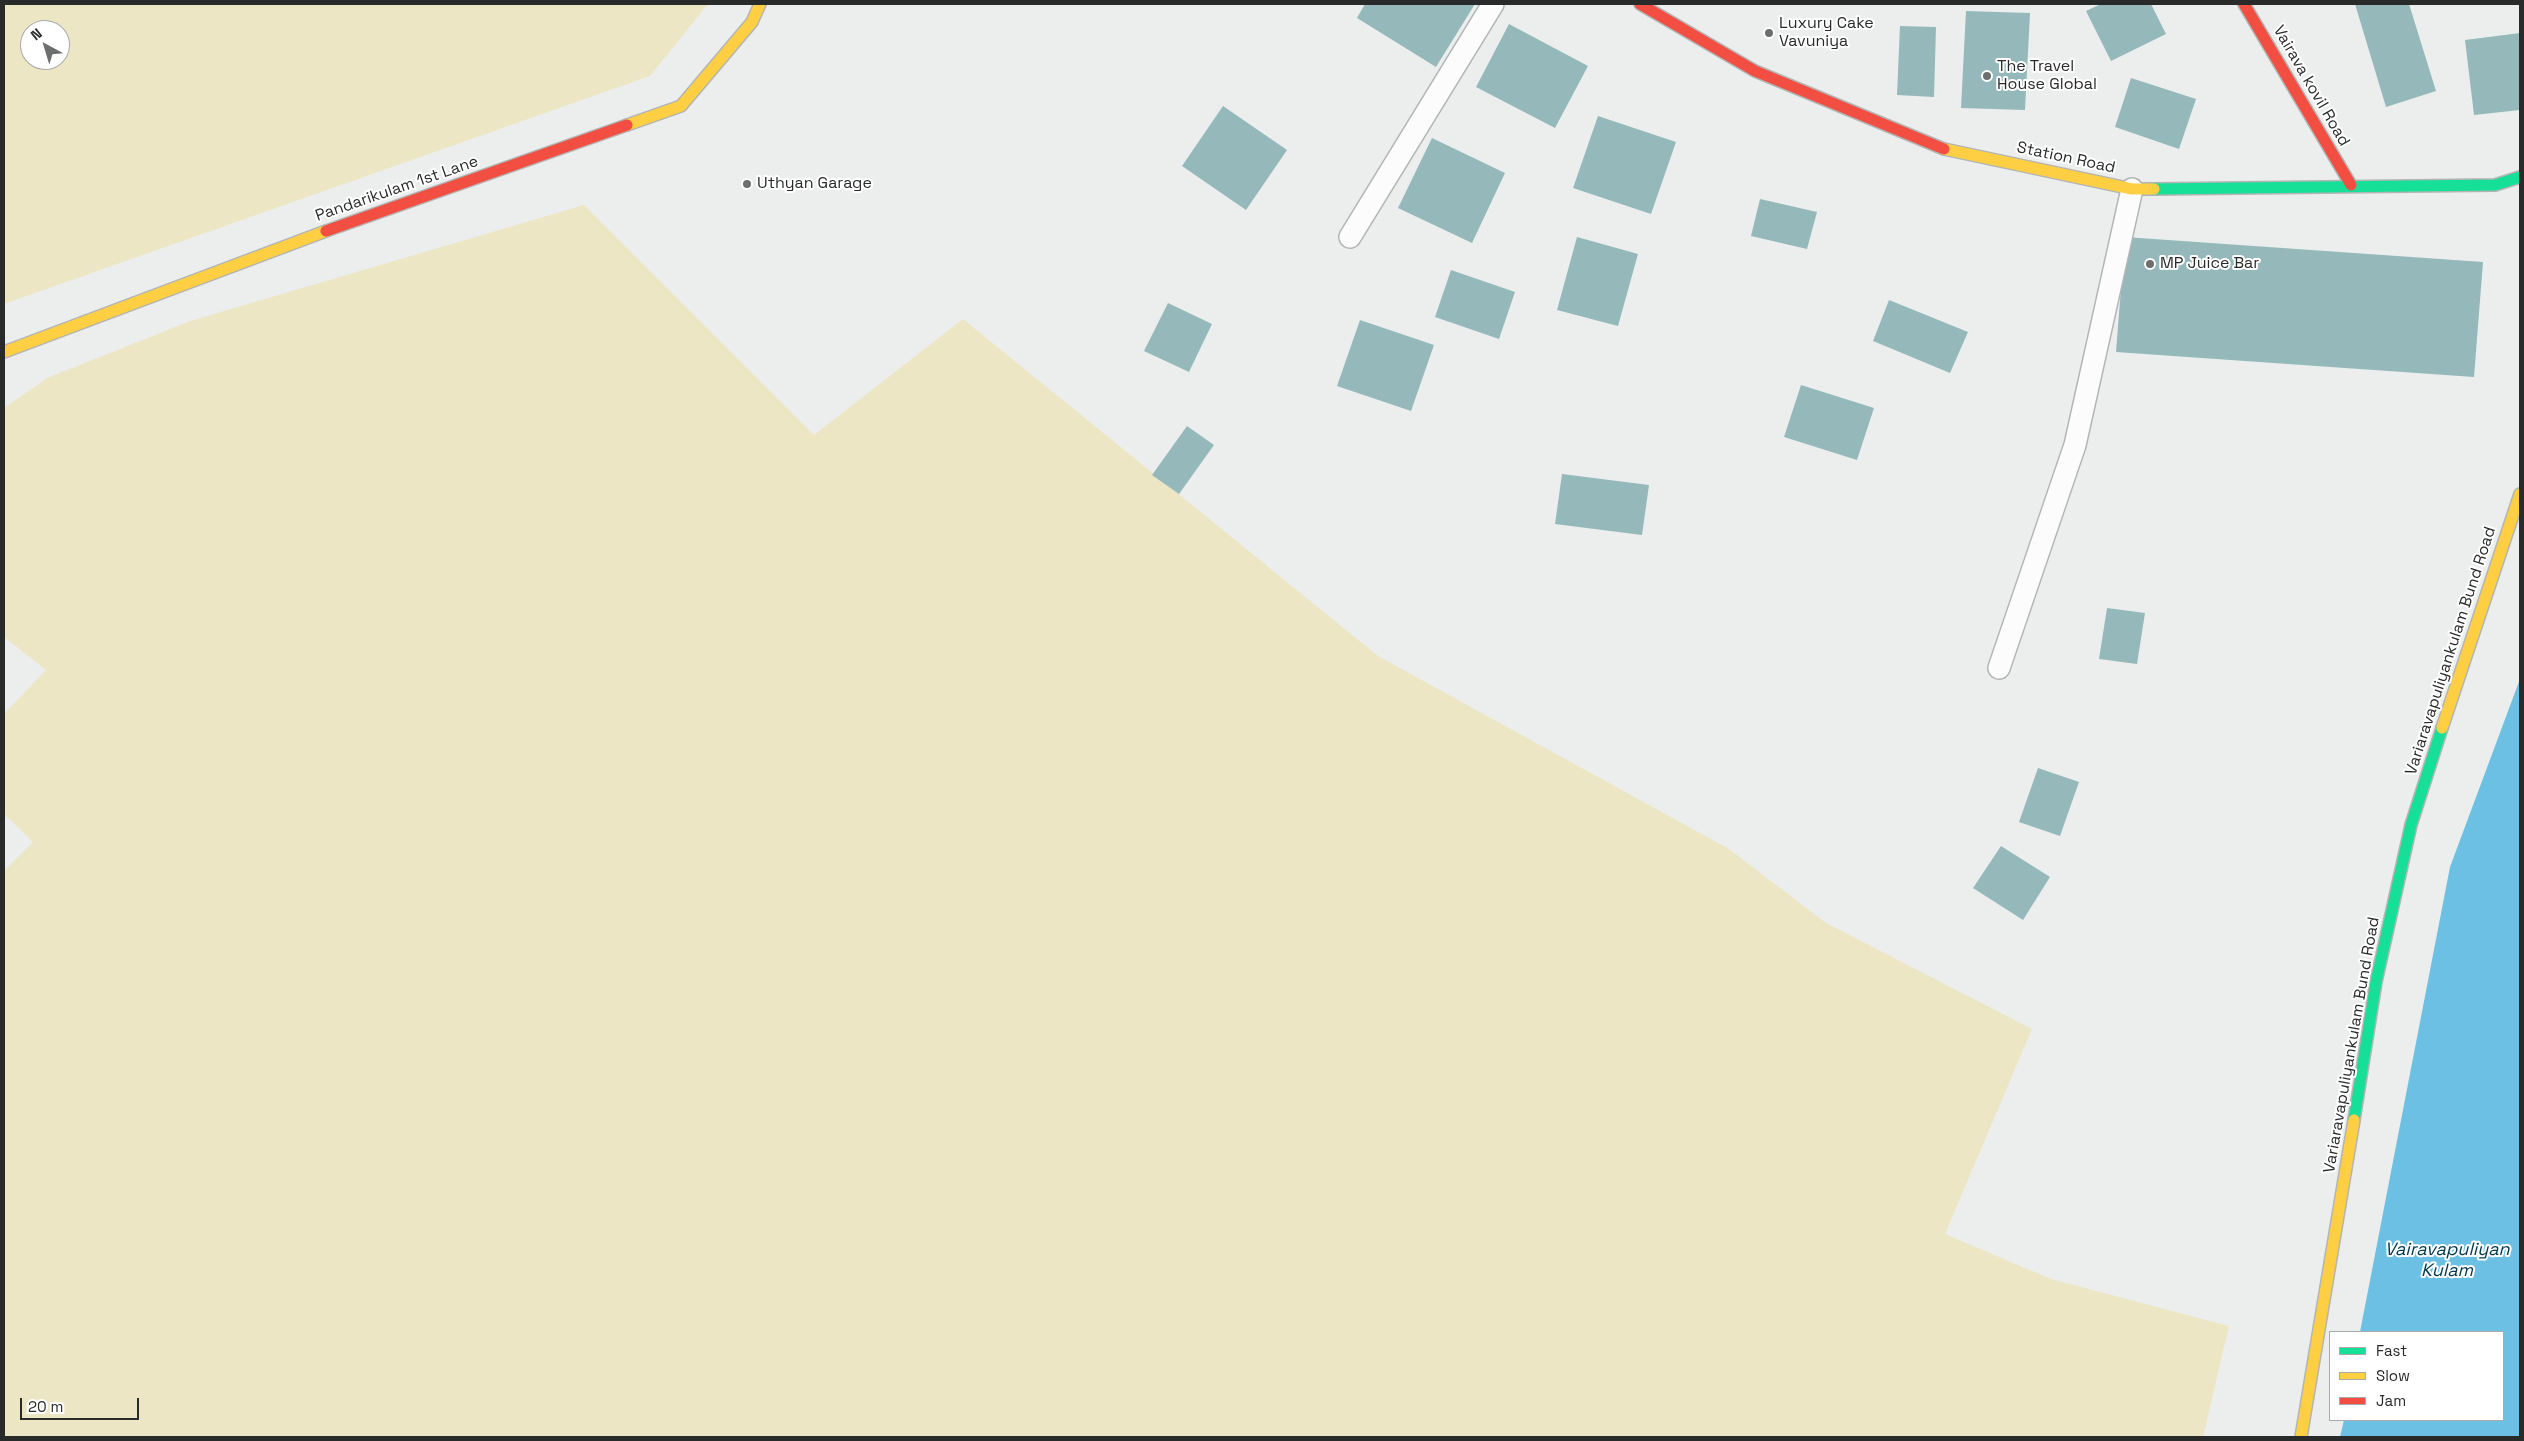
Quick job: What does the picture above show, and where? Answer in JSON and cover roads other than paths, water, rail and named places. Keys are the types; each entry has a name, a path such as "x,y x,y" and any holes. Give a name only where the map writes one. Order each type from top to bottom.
{"street":[{"name":"Pandarikulam 1st Lane","path":"4,352 333,228 681,106 752,22 760,4"},
{"name":"Station Road","path":"1640,4 1755,71 1938,148 2132,189 2495,184 2520,178"},
{"name":"Vairava kovil Road","path":"2244,4 2350,185"},
{"name":"Variaravapuliyankulam Bund Road","path":"2301,1437 2322,1321 2376,982 2411,825 2488,586 2520,494"}],"lane":[{"path":"1350,237 1493,4"},
{"path":"1999,668 2075,446 2132,189"}],"water":[{"name":"Vairavapuliyan Kulam","path":"2520,679 2520,1437 2340,1437 2344,1421 2504,1421 2504,1331 2360,1331 2450,867"}],"place":[{"name":"Luxury Cake Vavuniya","path":"1769,33"},
{"name":"The Travel House Global","path":"1987,76"},
{"name":"Uthyan Garage","path":"747,184"},
{"name":"MP Juice Bar","path":"2150,264"}]}
